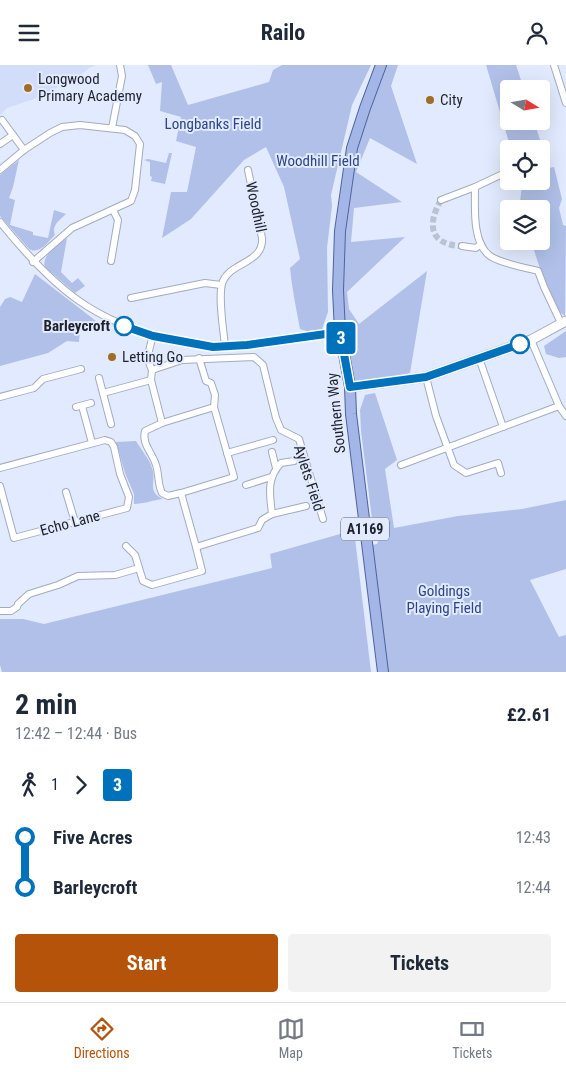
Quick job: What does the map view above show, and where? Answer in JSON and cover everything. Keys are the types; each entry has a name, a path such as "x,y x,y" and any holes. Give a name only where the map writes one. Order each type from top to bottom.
{"main road":[{"name":"Southern Way","path":"381,65 352,148 340,231 338,290 340,332 350,387 351,414 383,672"}],"street":[{"path":"112,128 122,76 120,65"},
{"path":"554,65 566,103"},
{"path":"2,120 24,150"},
{"path":"0,170 24,150 62,127 80,125 125,130 133,134 138,140 140,150 134,197 128,203 72,228 33,262"},
{"path":"0,144 13,135"},
{"name":"Woodhill","path":"221,285 227,275 256,256 262,246 248,170"},
{"path":"442,200 500,175"},
{"path":"350,387 426,377 532,340 564,322 544,287 538,271 497,260 489,255 481,244 476,230 475,187"},
{"path":"111,261 118,220 112,210"},
{"path":"0,222 33,262 58,285 82,304 128,328 153,336 200,345 225,347 340,332"},
{"path":"0,236 5,230"},
{"path":"462,246 476,248 481,244"},
{"path":"131,298 205,283 221,285 225,347"},
{"path":"153,336 148,353 149,363 152,370 151,380 162,423"},
{"path":"532,340 566,416"},
{"name":"Aylets Field","path":"152,370 182,360 254,357 263,365 276,418 281,430 299,439 323,519"},
{"path":"200,358 206,381 211,383 215,395 214,407 234,477 168,496 162,493 158,482 157,468 145,442 145,431 162,423 214,407"},
{"path":"479,358 503,427"},
{"path":"0,397 34,388 43,379 81,369"},
{"path":"426,377 436,416 454,465 466,473 498,463 501,473"},
{"path":"99,378 111,424"},
{"path":"103,393 151,380"},
{"path":"0,468 92,443 79,407 91,403"},
{"path":"401,465 560,406"},
{"name":"Echo Lane","path":"0,486 14,537 127,508 129,497 120,474 114,447 111,442 105,440 92,443"},
{"path":"227,453 273,440"},
{"path":"272,452 276,468"},
{"path":"272,514 271,477 281,463 294,461"},
{"path":"246,485 271,477"},
{"path":"66,492 75,521"},
{"path":"126,546 136,555 143,581 152,585 202,571 181,493"},
{"path":"196,547 258,528 262,520 272,514 306,506"},
{"path":"0,611 12,611 29,594 58,585 78,576 115,575 139,568"}],"shaded area":[{"name":"Longwood Primary Academy","path":"0,65 97,65 89,68 78,77 34,99 7,108 0,115"}],"green space":[{"path":"148,65 171,65 188,105 269,82 273,70 282,65 371,65 352,105 331,195 332,206 327,248 328,312 322,329 310,332 300,329 290,268 300,259 284,187 266,147 244,160 191,219 162,238 171,192 187,192 196,147 176,141 181,117 160,111 162,82 156,84"},
{"path":"385,65 398,65 391,86 417,164 370,138 356,172 402,202 354,208 351,242 405,237 347,292 349,309 359,324 427,271 410,373 357,383 354,380 342,342 343,257 349,183 367,111"},
{"path":"486,65 516,65 521,80 500,80 500,112"},
{"path":"505,130 537,130 540,140 508,140"},
{"path":"169,153 172,153 165,184 151,181 150,162 144,160 148,159 166,163"},
{"path":"19,160 9,198 15,200 10,225 33,232 33,235 48,238 54,210 66,214 55,226 55,235 43,247 36,250 29,249 0,216 0,175"},
{"path":"554,167 562,199 559,208 563,225 566,226 565,316 558,311 545,284 534,250 550,250 550,200 520,200 521,190 550,190 550,168"},
{"path":"67,238 61,272 72,283 78,278 85,286 75,293 45,267 44,263 48,255"},
{"path":"35,274 96,321 80,329 79,342 67,341 48,353 0,366 0,307 5,299 10,297 22,302"},
{"path":"566,331 566,357 559,358 546,354 544,346"},
{"name":"Goldings Playing Field","path":"375,393 397,460 385,469 394,528 458,516 522,509 566,500 566,569 530,580 559,637 566,635 566,672 387,672 372,545 377,544 381,535 372,519 360,410 365,395"},
{"path":"136,441 151,465 153,489 163,499 134,504 134,494 125,473 116,442"},
{"path":"354,530 371,672 2,672 0,665 0,619 23,619 44,624 272,568 270,554"}],"tunnel":[{"path":"441,200 434,217 434,232 443,242 462,246"}],"bus line":[{"name":"3","path":"124,326 153,336 213,347 247,345 340,332 350,387 426,377 520,344"}],"place":[{"name":"Longwood Primary Academy","path":"28,88"},
{"name":"City","path":"430,100"},
{"name":"Barleycroft","path":"124,326"},
{"name":"Letting Go","path":"112,357"}],"park label":[{"name":"Longbanks Field","path":"213,124"},
{"name":"Woodhill Field","path":"318,161"}]}
